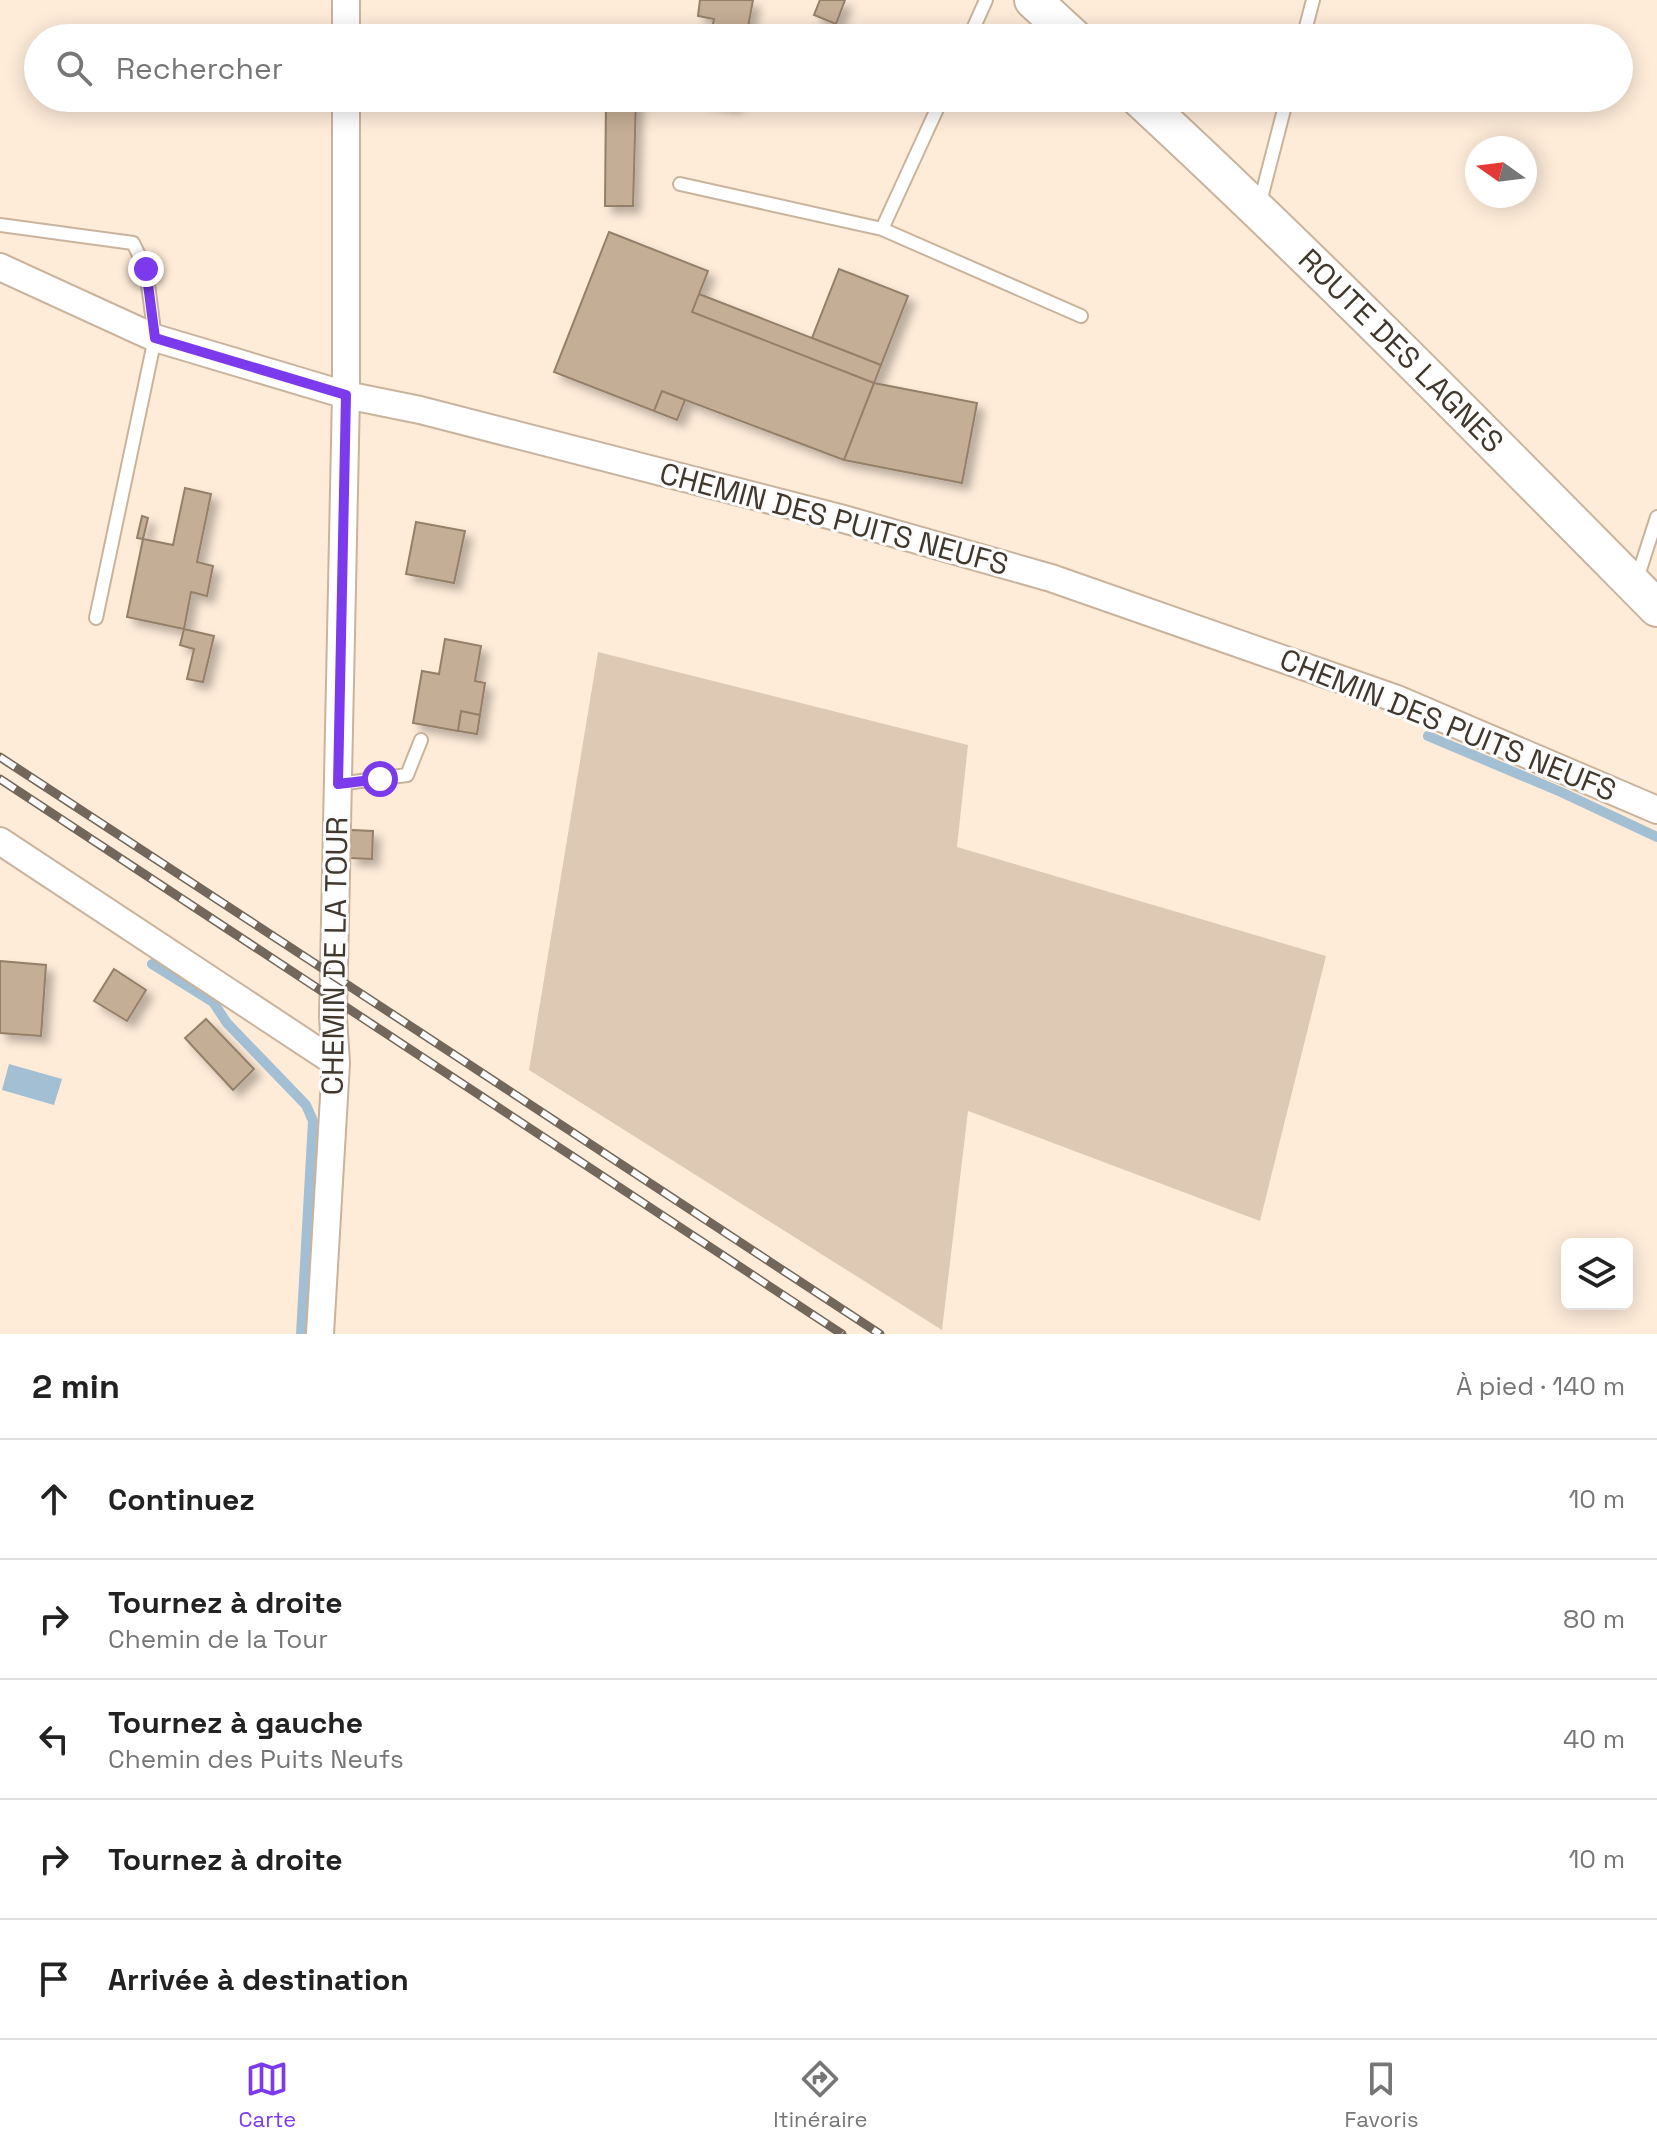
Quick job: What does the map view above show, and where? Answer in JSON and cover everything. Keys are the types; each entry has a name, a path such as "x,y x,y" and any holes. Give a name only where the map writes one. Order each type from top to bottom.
{"street":[{"path":"346,0 346,24"},
{"path":"1033,0 1059,24"},
{"name":"CHEMIN DE LA TOUR","path":"320,1334 336,1063 333,1017 346,395 346,112"},
{"name":"ROUTE DES LAGNES","path":"1154,112 1259,209 1646,597"},
{"name":"CHEMIN DES PUITS NEUFS","path":"0,267 155,338 346,395 420,410 840,518 1051,578 1397,699 1657,810"},
{"path":"0,841 336,1063"}],"lane":[{"path":"975,24 986,0"},
{"path":"1307,24 1313,0"},
{"path":"882,229 936,112"},
{"path":"1259,209 1283,112"},
{"path":"680,184 882,229 1081,316"},
{"path":"0,225 133,243 146,269 155,338 96,618"},
{"path":"1646,597 1657,517"},
{"path":"338,784 407,775 421,740"}],"shaded area":[{"path":"598,652 968,745 957,847 1326,956 1260,1221 968,1111 942,1330 529,1070"}],"water":[{"path":"9,1064 62,1079 54,1105 2,1090"}],"building":[{"path":"700,0 753,0 749,24 713,24 714,19 698,16"},
{"path":"820,0 845,0 836,24 814,15"},
{"path":"606,112 636,112 633,206 605,206"},
{"path":"609,232 708,271 692,312 874,383 844,460 662,391 654,411 554,372"},
{"path":"839,269 908,296 881,365 812,338"},
{"path":"699,294 881,365 874,383 692,312"},
{"path":"874,383 977,403 962,483 844,460"},
{"path":"662,391 685,400 677,420 654,411"},
{"path":"185,488 211,494 197,562 213,566 207,596 191,592 184,629 127,617 143,539 173,545"},
{"path":"142,516 148,518 143,539 137,538"},
{"path":"416,522 465,531 454,583 406,574"},
{"path":"184,629 214,636 203,682 187,679 194,649 180,645"},
{"path":"445,639 481,646 475,681 485,683 480,715 461,711 458,731 413,723 422,671 439,674"},
{"path":"461,711 480,715 477,734 458,731"},
{"path":"351,830 373,831 372,859 350,858"},
{"path":"0,961 46,965 41,1036 0,1033"},
{"path":"114,969 146,990 127,1021 94,1001"},
{"path":"206,1019 254,1069 233,1090 185,1038"}],"waterway":[{"path":"1428,736 1561,792 1657,837"},
{"path":"152,964 213,1002 227,1023 306,1105 313,1121 301,1334"}],"railway":[{"path":"0,757 880,1334"},
{"path":"0,779 842,1334"}],"route":[{"path":"146,269 155,338 346,395 338,784 380,779"}]}
